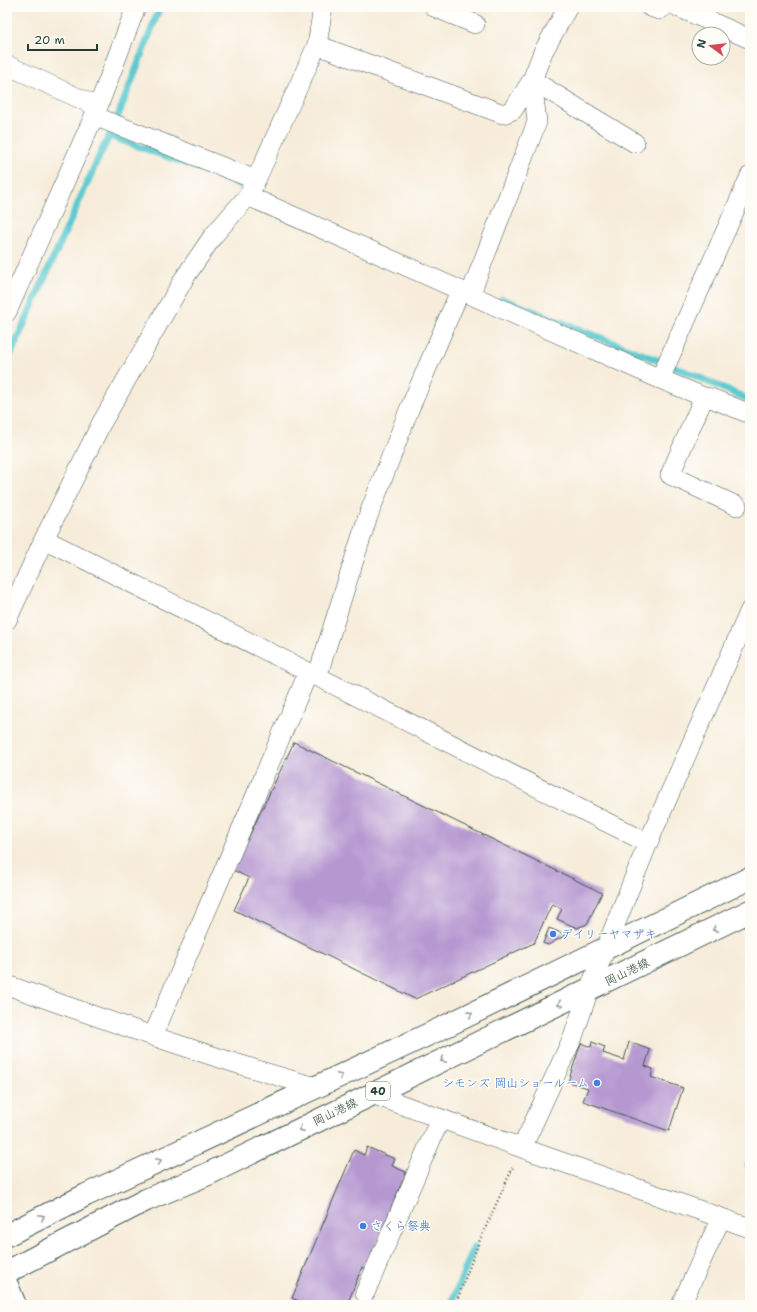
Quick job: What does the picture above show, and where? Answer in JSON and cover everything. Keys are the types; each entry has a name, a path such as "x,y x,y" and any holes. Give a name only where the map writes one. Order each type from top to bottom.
{"main road":[{"name":"40","path":"7,1235 86,1194 442,1028 750,878"},
{"name":"岡山港線","path":"7,1272 146,1200 208,1174 750,912"},
{"path":"7,1285 14,1305"}],"street":[{"path":"7,312 99,115 136,7"},
{"path":"7,620 44,539 101,424 185,277 213,236 252,189 317,45 323,7"},
{"path":"434,7 475,24"},
{"path":"317,45 503,114 514,110 532,80 543,52 568,7"},
{"path":"650,7 658,10 664,7"},
{"path":"678,7 750,39"},
{"path":"7,65 124,128 252,189 469,290 665,368 704,397 711,398 750,414"},
{"path":"532,80 634,143"},
{"path":"153,1036 313,675 367,519 409,410 469,290 537,122 532,80"},
{"path":"665,368 750,176"},
{"path":"704,397 670,475 737,506"},
{"path":"44,539 648,843"},
{"path":"522,1148 573,1037 589,990 648,843 750,610"},
{"path":"7,985 268,1074 316,1087"},
{"path":"372,1094 750,1228"},
{"path":"365,1293 440,1119"},
{"path":"681,1305 721,1218"}],"path":[{"path":"455,1305 479,1242 522,1148"}],"building":[{"path":"294,742 602,893 587,924 577,928 557,919 562,909 552,904 534,943 415,999 234,910 249,878 233,870"},
{"path":"549,928 566,935 548,945 543,943"},
{"path":"592,1042 605,1047 603,1053 624,1060 629,1042 650,1050 645,1066 653,1069 651,1077 683,1088 669,1131 583,1101 588,1088 568,1082 581,1043 591,1047"},
{"path":"367,1147 395,1159 392,1166 406,1172 366,1269 362,1267 347,1305 308,1305 292,1298 354,1150 364,1155"},
{"path":"750,1152 750,1169 744,1167"}],"waterway":[{"path":"115,124 160,7"},
{"path":"7,362 101,152 111,133"},
{"path":"110,136 231,180 250,189"},
{"path":"502,299 675,367 750,400"},
{"path":"451,1305 474,1247"}],"place":[{"name":"デイリーヤマザキ","path":"553,934"},
{"name":"シモンズ 岡山ショールーム","path":"597,1083"},
{"name":"さくら祭典","path":"363,1226"}]}
